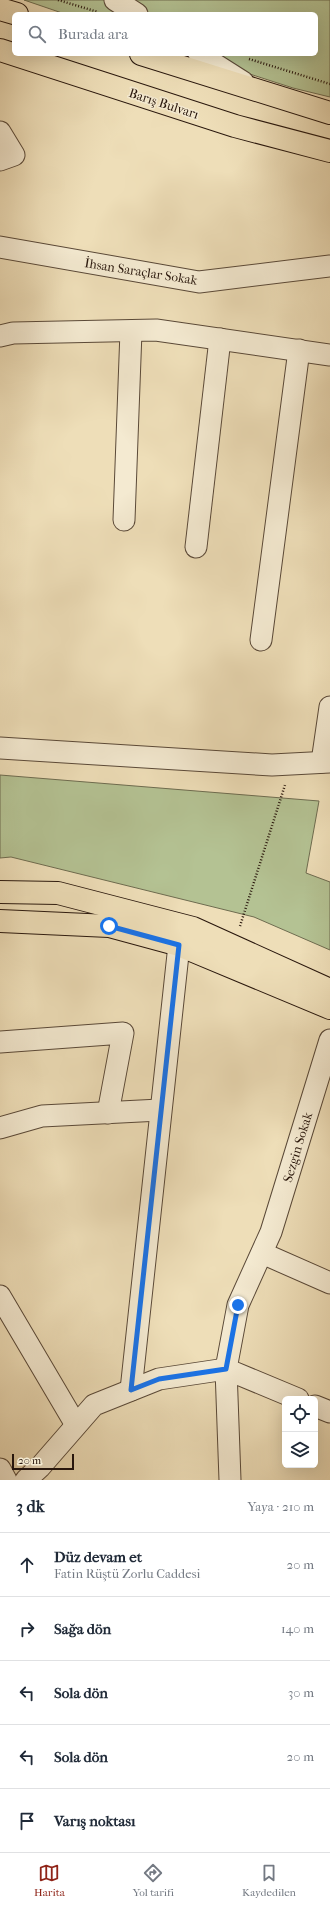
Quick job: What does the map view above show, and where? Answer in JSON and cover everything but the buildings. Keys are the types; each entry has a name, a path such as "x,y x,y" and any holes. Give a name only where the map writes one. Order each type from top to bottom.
{"main road":[{"path":"0,9 12,13"},
{"name":"Barış Bulvarı","path":"0,50 12,54"},
{"name":"Barış Bulvarı","path":"19,56 235,126 330,151"},
{"path":"147,56 330,113"},
{"path":"0,892 58,893 193,928 234,945 330,990"},
{"path":"0,921 109,926 179,945 330,1008"}],"street":[{"path":"115,0 134,12"},
{"path":"202,56 257,91"},
{"path":"0,132 14,155 0,160"},
{"name":"İhsan Saraçlar Sokak","path":"0,247 199,282 330,266"},
{"path":"0,336 12,333 156,330 330,355"},
{"path":"124,520 131,331"},
{"path":"196,547 220,339"},
{"path":"261,640 299,350"},
{"path":"0,748 272,765 326,762 330,707"},
{"path":"131,1390 179,945"},
{"path":"0,1042 123,1033 108,1113"},
{"name":"Sezgin Sokak","path":"230,1480 226,1369 238,1305 271,1232 330,1040"},
{"path":"0,1128 42,1116 160,1110"},
{"path":"262,1253 330,1283"},
{"path":"0,1296 76,1425"},
{"path":"26,1480 40,1467 94,1405 159,1379 226,1369 291,1396"},
{"path":"318,1407 330,1412"},
{"path":"0,1469 6,1480"}],"path":[{"path":"58,0 97,12"},
{"path":"248,59 330,84"},
{"path":"234,945 291,764"}],"green space":[{"path":"24,0 330,0 330,97 293,88 194,56 318,56 318,12 59,12"},
{"path":"0,775 319,801 306,873 330,882 330,950 254,917 11,857 0,858"}],"route":[{"path":"109,926 179,945 131,1390 159,1379 226,1369 238,1305"}]}
